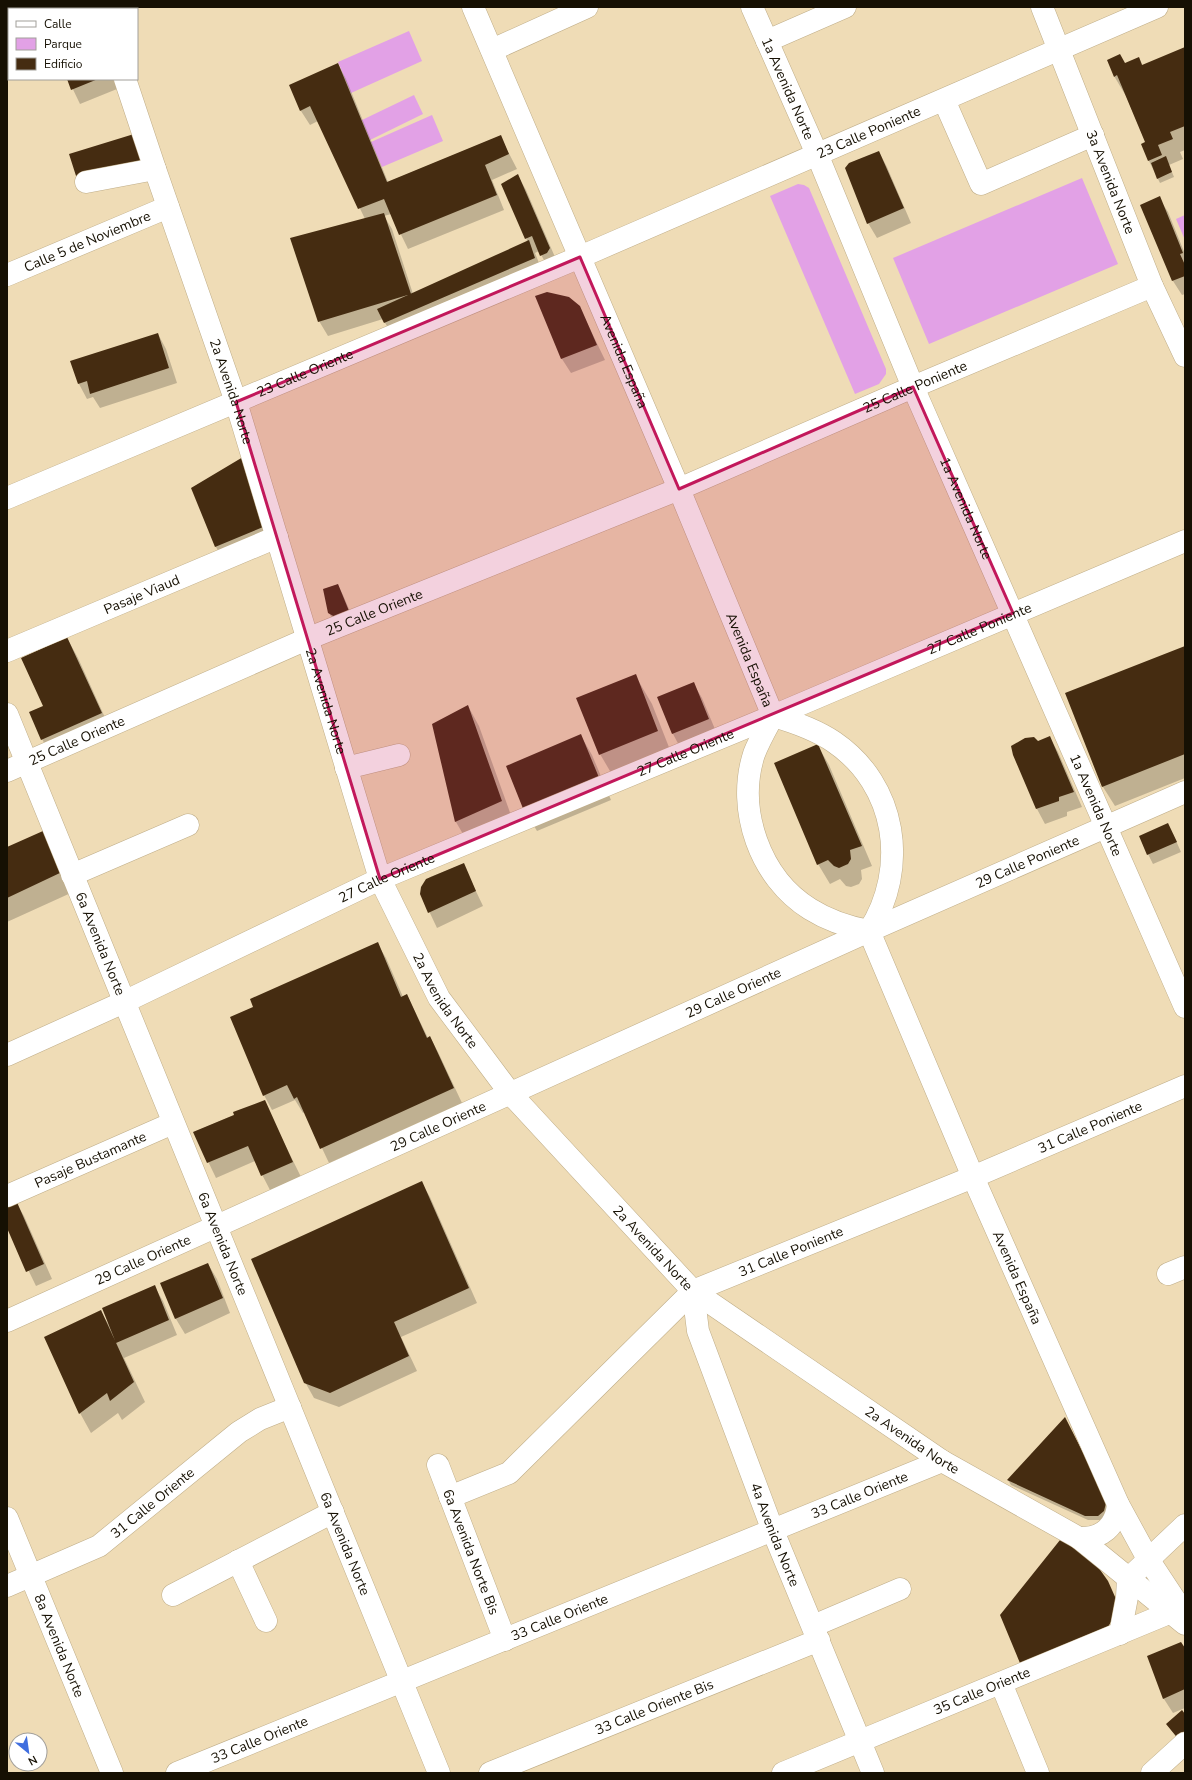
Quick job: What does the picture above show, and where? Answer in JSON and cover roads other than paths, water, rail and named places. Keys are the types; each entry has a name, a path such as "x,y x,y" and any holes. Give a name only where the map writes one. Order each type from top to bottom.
{"street":[{"name":"Avenida España","path":"473,7 679,489 773,716 816,731 835,742 851,756 865,772 877,790 886,810 891,831 893,852 892,874 880,915 869,931"},
{"path":"492,50 587,7"},
{"name":"1a Avenida Norte","path":"752,7 817,154 913,387 1185,1007"},
{"path":"767,41 845,7"},
{"name":"3a Avenida Norte","path":"1042,7 1060,49 1152,286 1185,356"},
{"name":"23 Calle Poniente","path":"580,257 1157,7"},
{"name":"2a Avenida Norte","path":"125,80 154,169 236,402 380,879 439,998 510,1093 693,1291 942,1461 1079,1538 1128,1578 1181,1615"},
{"path":"944,100 981,184 1093,135"},
{"path":"86,182 154,169"},
{"name":"Calle 5 de Noviembre","path":"7,275 168,207"},
{"name":"23 Calle Oriente","path":"7,498 580,257"},
{"name":"25 Calle Poniente","path":"679,489 913,387 1152,286"},
{"name":"25 Calle Oriente","path":"17,767 307,639 679,489"},
{"name":"Pasaje Viaud","path":"7,651 276,537"},
{"name":"27 Calle Poniente","path":"773,716 1185,541"},
{"name":"6a Avenida Norte","path":"7,714 17,767 72,875 440,1773"},
{"name":"Avenida España","path":"773,716 762,735 754,755 749,776 748,798 751,820 765,861 777,879 792,895 809,908 828,919 848,927 869,931"},
{"name":"27 Calle Oriente","path":"7,1055 124,1002 380,879 773,716"},
{"path":"346,768 399,755"},
{"name":"29 Calle Poniente","path":"869,931 1185,792"},
{"path":"72,875 188,825"},
{"name":"Avenida España","path":"869,931 974,1177 1118,1504 1181,1615"},
{"name":"29 Calle Oriente","path":"7,1321 869,931"},
{"name":"31 Calle Poniente","path":"450,1496 509,1474 693,1291 974,1177 1185,1086"},
{"name":"Pasaje Bustamante","path":"7,1196 174,1123"},
{"name":"4a Avenida Norte","path":"693,1291 698,1331 773,1531 873,1773"},
{"name":"31 Calle Oriente","path":"7,1586 99,1546 239,1432 260,1419 290,1407"},
{"name":"33 Calle Oriente","path":"177,1773 942,1461"},
{"name":"6a Avenida Norte Bis","path":"438,1464 505,1640"},
{"path":"1079,1538 1098,1536 1106,1530 1113,1523 1117,1514 1118,1504"},
{"path":"173,1595 333,1512"},
{"name":"8a Avenida Norte","path":"7,1518 112,1773"},
{"path":"1120,1634 1127,1597 1128,1578 1185,1525"},
{"path":"238,1561 266,1621"},
{"name":"33 Calle Oriente Bis","path":"490,1773 816,1633 900,1589"},
{"name":"35 Calle Oriente","path":"783,1773 1120,1634 1181,1615"},
{"path":"1001,1683 1038,1773"},
{"path":"1152,1773 1185,1743"}]}
